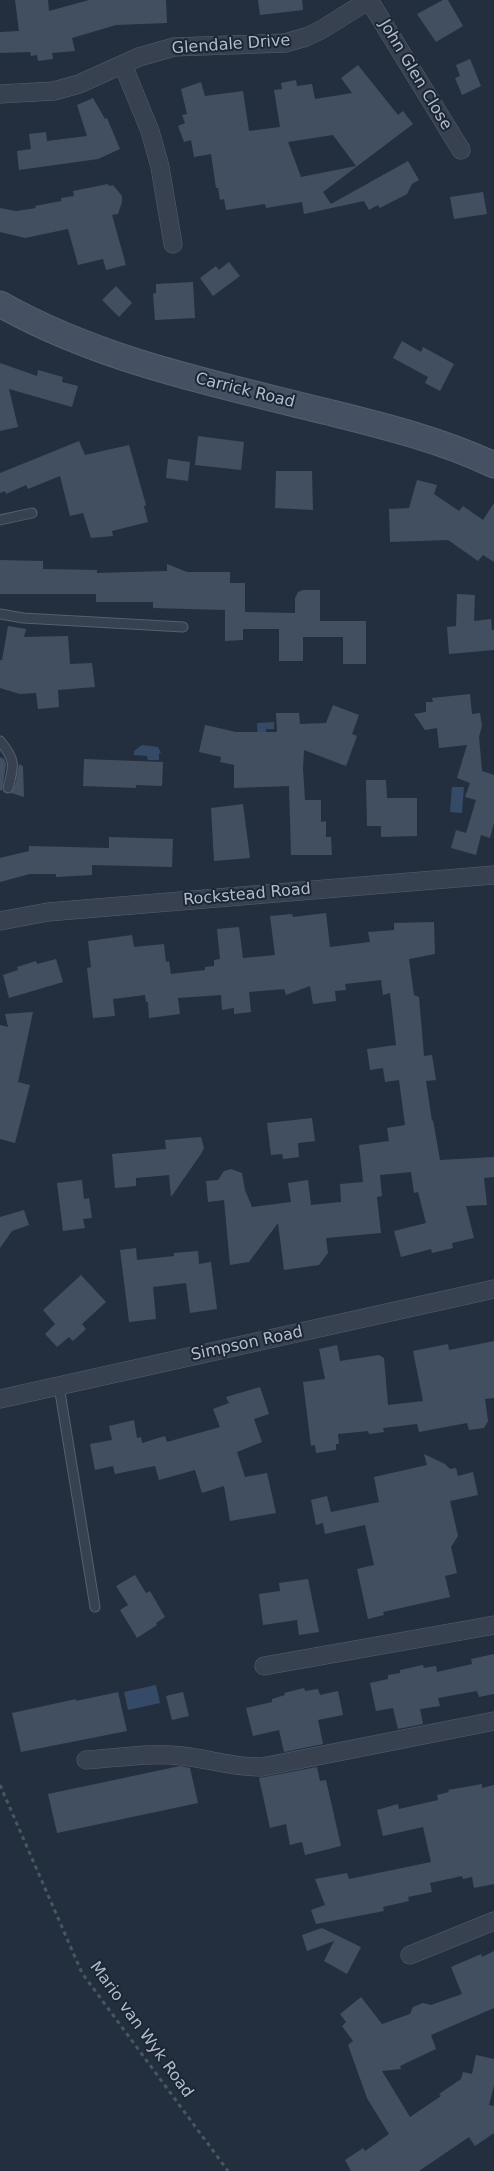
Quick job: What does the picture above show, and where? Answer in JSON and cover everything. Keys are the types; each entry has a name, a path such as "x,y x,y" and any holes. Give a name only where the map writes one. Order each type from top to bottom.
{"street":[{"name":"Glendale Drive","path":"0,94 54,91 79,84 139,57 174,47 285,42 306,37 321,30 369,0"},
{"name":"John Glen Close","path":"369,0 461,150"},
{"path":"123,65 150,131 160,167 173,244"},
{"name":"Carrick Road","path":"0,304 57,333 156,369 431,439 494,465"},
{"name":"Rockstead Road","path":"0,921 48,912 494,875"},
{"name":"Simpson Road","path":"0,1399 494,1290"},
{"path":"264,1666 494,1625"},
{"path":"86,1760 151,1755 180,1755 233,1766 262,1767 494,1721"},
{"path":"410,1955 494,1921"}],"lane":[{"path":"0,520 32,513"},
{"path":"0,614 23,618 183,627"},
{"path":"0,741 8,750 14,764 8,788"},
{"path":"59,1386 96,1607"}],"path":[{"name":"Mario van Wyk Road","path":"0,1785 82,1974 228,2171"}],"water":[{"path":"274,722 274,729 266,729 266,743 258,743 257,723"},
{"path":"142,745 158,747 161,753 159,753 159,760 148,760 147,756 134,755 134,751"},
{"path":"452,787 464,787 462,813 450,812"},
{"path":"156,1685 160,1703 128,1710 124,1692"}],"building":[{"path":"15,0 48,0 49,11 89,0 166,0 167,23 116,25 72,38 75,51 52,53 53,59 38,61 37,55 31,56 30,52 0,53 0,32 19,31"},
{"path":"258,0 302,0 303,10 260,15"},
{"path":"443,0 448,0 463,26 436,42 417,14"},
{"path":"470,59 481,86 462,95 455,78 460,76 456,65"},
{"path":"358,65 398,115 403,111 413,124 323,192 331,204 408,161 419,180 412,184 407,194 380,208 378,205 369,210 364,201 304,214 302,202 266,208 265,204 226,210 224,199 220,200 218,188 216,188 211,154 194,157 191,140 184,142 178,126 185,123 182,115 187,114 181,89 201,82 205,96 243,91 249,131 280,127 274,90 282,89 281,83 296,80 297,86 312,84 315,99 352,93 341,78","holes":["333,135 356,166 301,177 288,142"]},
{"path":"93,98 105,119 107,118 120,149 98,159 19,170 17,151 31,149 29,134 46,132 47,141 87,136 77,105"},
{"path":"108,184 109,186 113,185 122,196 118,214 112,215 126,265 106,270 103,259 78,265 68,229 25,238 0,232 0,208 16,211 36,208 35,206 61,201 61,198 74,196 73,191"},
{"path":"483,192 487,214 454,219 450,197"},
{"path":"229,262 240,276 213,296 200,278 216,266 219,270"},
{"path":"193,282 195,318 155,320 153,294 156,293 156,284"},
{"path":"116,286 132,303 119,317 102,300"},
{"path":"402,341 421,352 423,347 454,364 440,391 425,383 428,377 393,358"},
{"path":"0,363 37,376 38,370 63,377 62,382 78,386 72,407 9,389 18,427 0,431"},
{"path":"198,436 244,442 241,470 195,465"},
{"path":"79,441 85,455 129,445 146,505 144,506 148,522 112,531 113,536 91,538 83,513 70,516 60,476 28,489 26,485 6,494 5,491 0,493 0,473"},
{"path":"168,459 190,462 188,481 166,478"},
{"path":"276,471 312,471 313,510 275,508"},
{"path":"417,480 437,485 434,494 459,511 463,506 483,520 494,503 494,562 483,555 478,561 448,540 390,542 389,509 409,508"},
{"path":"0,560 43,561 43,569 97,570 97,573 167,571 167,564 187,572 230,572 230,583 245,583 245,612 295,613 295,598 298,592 303,590 320,590 320,621 366,621 366,664 343,664 343,637 303,637 303,661 279,661 279,629 243,629 243,640 225,641 225,610 153,608 153,602 96,602 96,594 0,594"},
{"path":"457,594 475,595 474,621 491,619 492,630 494,630 494,650 449,654 447,627 456,626"},
{"path":"8,626 26,629 24,637 68,636 70,664 92,663 95,687 58,690 59,707 38,709 36,693 20,694 0,688 0,660 2,660"},
{"path":"470,694 472,714 480,713 482,726 479,737 482,771 494,775 494,823 490,838 481,835 476,855 451,848 456,830 466,833 476,800 465,797 470,783 457,778 467,745 439,748 437,728 425,730 414,714 426,712 426,702 433,702 432,698"},
{"path":"333,705 359,715 352,734 357,736 346,766 304,750 303,769 305,800 321,800 321,822 326,821 326,837 331,837 332,855 291,855 289,786 234,788 234,765 220,762 221,757 199,752 205,725 236,732 277,732 276,713 299,713 300,724 326,723"},
{"path":"0,757 4,759 6,764 2,791 0,790"},
{"path":"84,759 163,762 162,786 136,785 136,788 83,786"},
{"path":"19,764 23,766 24,797 11,793 16,782"},
{"path":"366,780 386,780 387,798 417,798 417,836 381,837 381,826 367,826"},
{"path":"243,804 250,858 214,861 211,808"},
{"path":"109,837 173,839 172,867 92,865 92,875 56,877 56,874 30,874 0,882 0,858 29,851 29,846 109,848"},
{"path":"326,913 330,947 370,942 368,932 394,930 394,923 434,922 435,954 409,959 414,995 419,997 424,1056 432,1055 436,1080 426,1081 432,1121 440,1160 494,1157 494,1177 484,1178 487,1205 466,1206 474,1238 452,1243 453,1248 432,1253 431,1249 401,1257 394,1231 426,1223 418,1192 414,1193 411,1172 380,1175 382,1196 377,1197 381,1233 326,1238 328,1253 319,1265 284,1270 278,1223 249,1262 230,1265 224,1200 208,1202 206,1181 218,1180 224,1171 231,1169 242,1173 245,1190 252,1207 291,1202 288,1183 308,1180 311,1205 341,1202 340,1184 363,1182 359,1145 389,1141 387,1128 405,1125 399,1080 385,1082 383,1068 370,1070 367,1049 396,1045 390,993 383,995 381,980 345,984 346,990 335,991 336,1001 313,1004 310,986 286,995 284,989 249,992 251,1012 234,1014 234,1008 222,1010 221,995 178,998 180,1014 149,1018 148,1002 146,1002 145,995 113,999 115,1016 93,1018 87,968 91,967 88,941 132,935 134,947 164,944 166,962 169,961 171,974 205,970 205,967 214,966 214,960 220,959 217,929 239,927 243,958 275,955 270,916 292,914 293,917"},
{"path":"56,959 63,982 9,998 3,975 18,970 17,967 36,961 37,964"},
{"path":"33,1012 18,1082 30,1085 15,1143 0,1139 0,1025 8,1027 5,1014"},
{"path":"312,1118 315,1141 298,1143 299,1157 283,1159 282,1154 271,1155 267,1123"},
{"path":"201,1137 204,1148 201,1154 171,1197 169,1175 136,1178 136,1186 115,1188 112,1154 166,1149 165,1140"},
{"path":"82,1180 84,1199 89,1198 92,1218 83,1219 85,1228 63,1231 57,1183"},
{"path":"24,1210 29,1225 12,1231 0,1248 0,1217"},
{"path":"136,1248 137,1260 174,1256 174,1253 198,1251 199,1264 211,1262 217,1309 190,1313 186,1283 153,1287 156,1319 129,1322 120,1250"},
{"path":"81,1275 106,1302 82,1324 86,1329 73,1341 69,1337 57,1347 45,1334 55,1324 43,1310"},
{"path":"494,1341 494,1398 485,1399 488,1421 484,1428 469,1430 467,1423 419,1432 417,1424 383,1428 384,1432 369,1434 368,1431 338,1434 339,1444 336,1444 336,1450 316,1453 315,1445 311,1446 303,1382 325,1379 319,1349 337,1345 340,1361 379,1355 384,1358 388,1405 423,1401 413,1351 448,1344 449,1350"},
{"path":"260,1387 269,1414 254,1419 262,1442 237,1452 245,1477 267,1473 276,1513 230,1521 224,1486 202,1493 195,1470 159,1480 155,1466 115,1474 113,1466 95,1470 90,1444 112,1440 109,1426 134,1420 137,1438 141,1437 142,1443 165,1436 167,1442 220,1427 213,1409 229,1403 226,1397"},
{"path":"424,1454 445,1464 450,1469 456,1468 458,1476 473,1472 478,1495 450,1501 458,1536 451,1547 457,1573 445,1576 450,1597 383,1612 384,1615 368,1619 357,1569 374,1565 365,1525 325,1534 323,1523 316,1525 311,1500 327,1496 331,1512 379,1502 374,1477 427,1465"},
{"path":"135,1575 146,1593 150,1591 165,1617 156,1623 157,1625 137,1638 120,1610 128,1605 116,1586"},
{"path":"308,1579 319,1632 299,1635 297,1620 263,1625 259,1594 280,1591 279,1583"},
{"path":"494,1654 494,1694 479,1697 477,1691 438,1698 440,1706 420,1709 423,1724 398,1729 393,1708 376,1711 370,1683 388,1679 388,1675 400,1673 400,1670 423,1665 424,1668 436,1666 437,1672 472,1664 471,1659"},
{"path":"304,1688 305,1691 318,1689 320,1695 338,1691 343,1715 318,1720 323,1744 284,1752 279,1730 253,1736 246,1708 272,1702 272,1699 285,1695 284,1693"},
{"path":"118,1692 127,1731 21,1752 12,1713"},
{"path":"183,1692 189,1716 172,1720 166,1696"},
{"path":"180,1766 190,1768 198,1803 57,1833 48,1794"},
{"path":"317,1767 320,1781 326,1780 341,1846 305,1855 302,1842 290,1845 286,1824 270,1828 259,1778"},
{"path":"482,1784 482,1788 494,1785 494,1884 474,1888 472,1877 463,1879 462,1876 430,1883 432,1892 408,1897 409,1901 383,1907 384,1911 316,1924 311,1910 325,1905 315,1879 347,1873 349,1879 431,1862 423,1827 383,1836 377,1810 398,1804 399,1809 438,1800 437,1795 449,1792 448,1790"},
{"path":"322,1928 361,1947 347,1974 324,1961 334,1941 307,1951 302,1935"},
{"path":"494,1951 494,2008 431,2035 436,2049 400,2066 401,2069 382,2071 410,2117 441,2096 439,2094 461,2079 463,2072 472,2074 476,2055 494,2059 494,2085 489,2105 494,2106 494,2133 475,2146 469,2137 419,2171 351,2171 345,2160 363,2148 365,2151 389,2134 367,2098 348,2045 353,2041 342,2026 346,2022 340,2014 361,1997 382,2024 410,2014 413,2007 423,2003 431,2005 462,1994 451,1967 481,1954 482,1957"}]}
